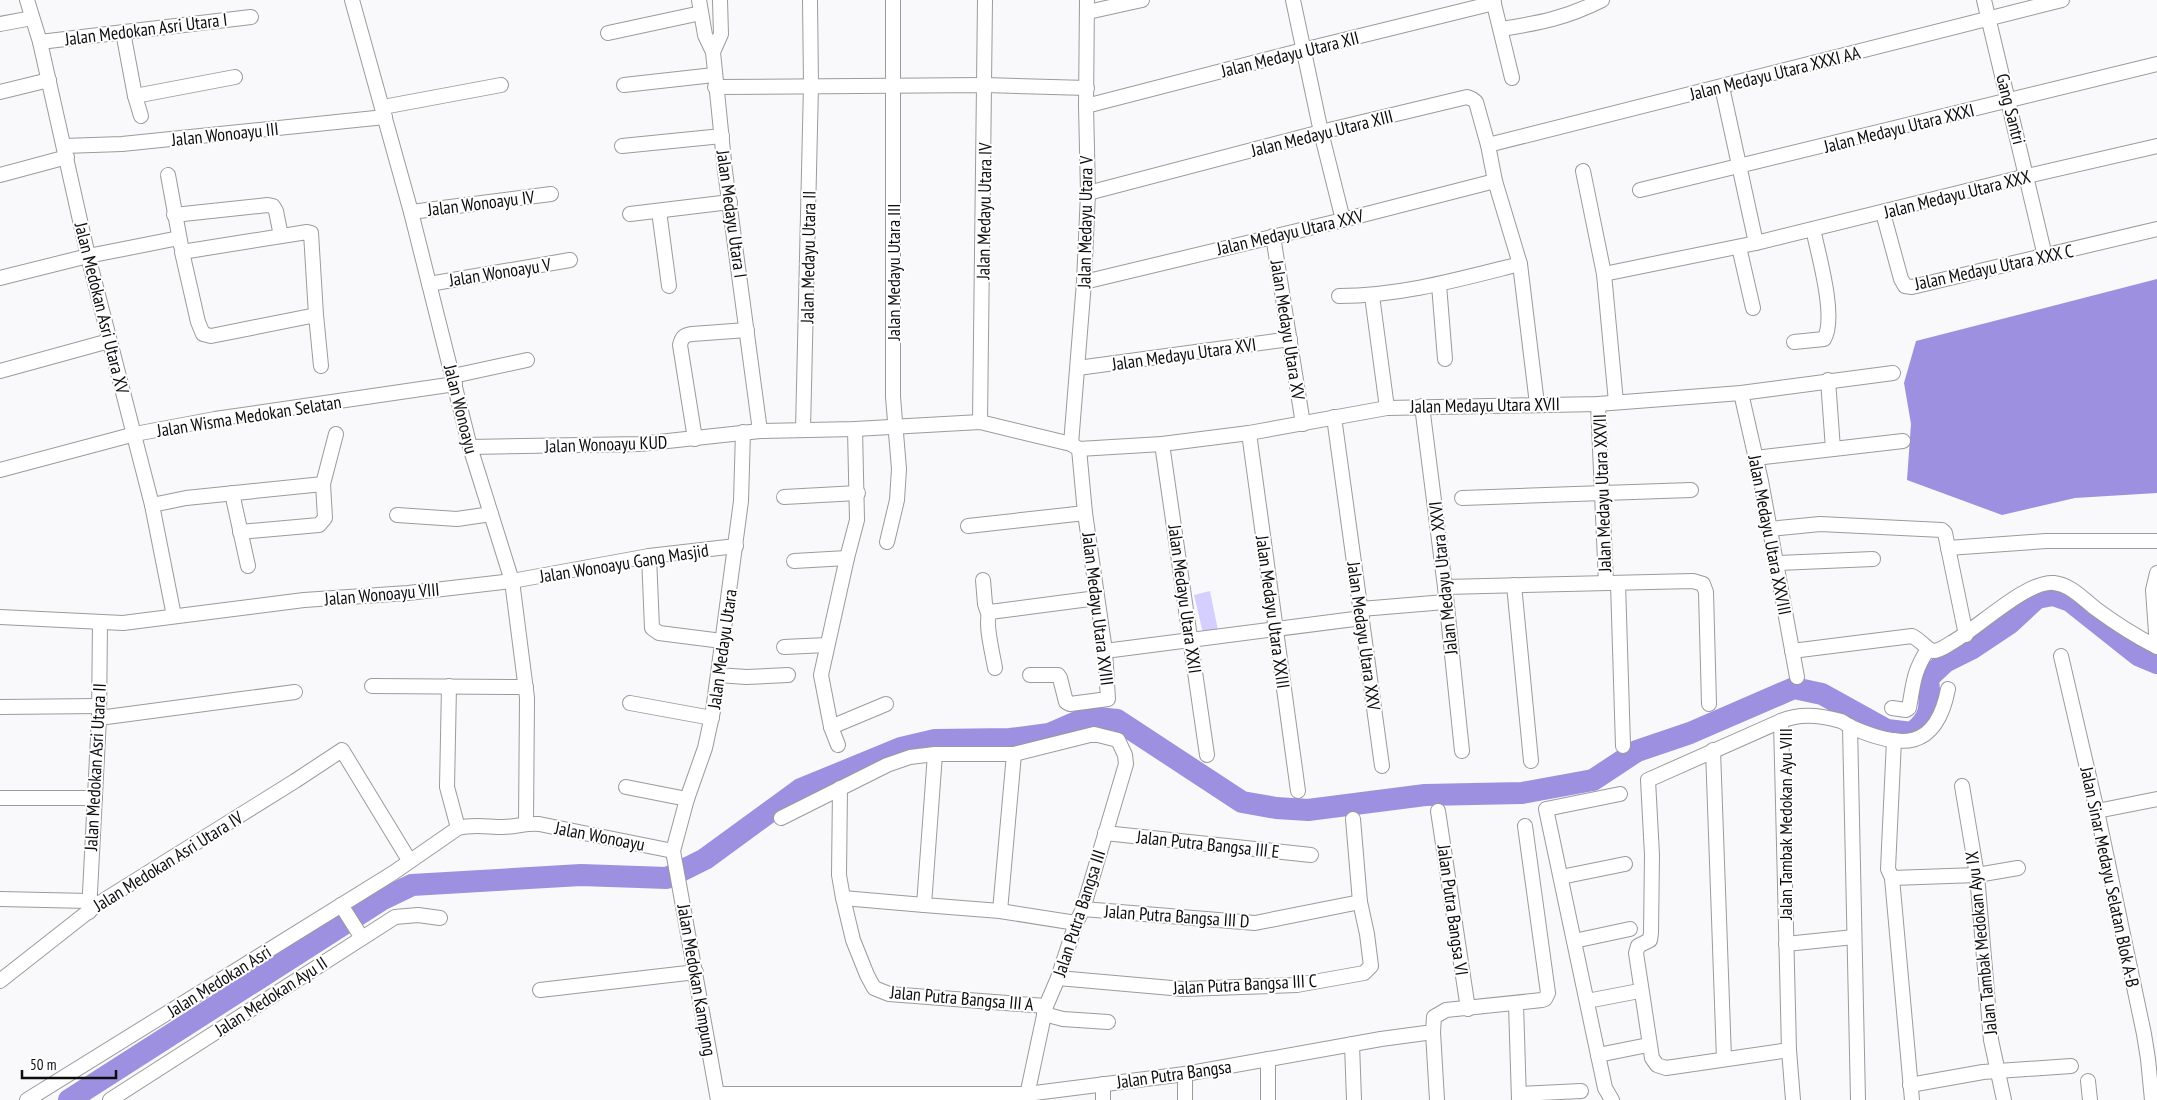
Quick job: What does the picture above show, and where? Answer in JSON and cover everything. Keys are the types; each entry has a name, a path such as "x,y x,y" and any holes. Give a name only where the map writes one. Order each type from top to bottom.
{"street":[{"name":"Jalan Medokan Asri Utara XV","path":"27,0 40,42 66,151 88,256 152,505 174,616"},
{"name":"Jalan Wonoayu","path":"352,0 384,112 470,447 512,581 526,687 526,823"},
{"path":"713,52 721,34 720,0"},
{"name":"Jalan Medayu Utara II","path":"803,430 811,85 810,0"},
{"name":"Jalan Medayu Utara III","path":"888,542 899,485 894,427 893,0"},
{"name":"Jalan Medayu Utara IV","path":"980,422 986,85 985,0"},
{"path":"1088,6 1142,0"},
{"path":"1293,0 1321,132 1343,220"},
{"path":"1501,29 1555,20 1583,10 1602,0"},
{"name":"Gang Santri","path":"1984,0 2045,256"},
{"name":"Jalan Medayu Utara XXXI AA","path":"1488,145 1989,20 2062,0"},
{"path":"1494,2 1512,78"},
{"name":"Jalan Medayu Utara XII","path":"1086,106 1494,2"},
{"name":"Jalan Medayu Utara V","path":"1075,447 1088,193 1086,106 1088,6"},
{"path":"608,33 700,7"},
{"name":"Jalan Medayu Utara I","path":"700,7 705,35 713,52 730,202 760,431"},
{"name":"Jalan Medokan Asri Utara I","path":"40,42 252,17"},
{"path":"0,24 32,18"},
{"path":"123,32 134,94 141,116"},
{"name":"Jalan Medayu Utara XXXI","path":"1640,190 2008,102 2157,64"},
{"path":"134,94 235,77"},
{"path":"0,92 49,80"},
{"path":"624,84 715,81 892,87 986,85 1087,88"},
{"name":"Jalan Wonoayu III","path":"0,175 66,151 384,112 501,85"},
{"path":"1722,87 1756,243"},
{"name":"Jalan Medayu Utara XIII","path":"1088,193 1321,132 1467,97 1472,99 1476,102 1488,145 1495,181 1520,264 1537,404"},
{"path":"622,146 722,136"},
{"name":"Jalan Medayu Utara XXX","path":"1604,274 1739,247 2157,146"},
{"path":"1584,172 1604,274 1616,402"},
{"path":"168,175 182,252 198,322 203,334 211,336 316,315"},
{"name":"Jalan Medayu Utara XXV","path":"1084,282 1343,220 1495,181"},
{"name":"Jalan Wonoayu IV","path":"410,212 551,194"},
{"path":"630,214 730,202"},
{"path":"174,215 274,206 281,236"},
{"path":"659,211 669,286"},
{"name":"Jalan Medayu Utara XXX C","path":"1884,213 1901,279 1905,286 1920,286 2157,229"},
{"path":"1794,342 1824,339 1828,333 1828,302 1813,229"},
{"path":"182,252 307,232 312,233 316,315 321,366"},
{"name":"Jalan Medayu Utara XV","path":"1273,236 1302,424"},
{"path":"0,278 88,256 179,238"},
{"path":"1739,247 1753,308"},
{"name":"Jalan Wonoayu V","path":"429,284 570,260"},
{"path":"1340,296 1372,296 1439,285 1520,264"},
{"path":"1439,285 1445,360"},
{"path":"1372,296 1387,408"},
{"path":"694,439 680,345 682,338 685,335 692,334 747,330"},
{"name":"Jalan Medayu Utara XVI","path":"1078,368 1290,339"},
{"path":"0,371 109,341"},
{"name":"Jalan Wisma Medokan Selatan","path":"0,470 135,434 215,419 363,399 454,380 527,360"},
{"name":"Jalan Medayu Utara XVII","path":"1075,447 1162,444 1249,433 1387,408 1598,404 1741,393 1828,380 1893,373"},
{"path":"1828,380 1833,449"},
{"name":"Jalan Medayu Utara XXVIII","path":"1741,393 1797,677"},
{"name":"Jalan Medayu Utara XXVII","path":"1598,404 1601,493 1612,583 1623,746"},
{"name":"Jalan Medayu Utara XXVI","path":"1422,406 1462,751"},
{"name":"Jalan Medayu Utara XXV","path":"1334,417 1382,766"},
{"path":"742,432 855,429 980,422 1075,447"},
{"path":"838,745 831,726 821,675 857,520 858,493 855,429"},
{"name":"Jalan Wonoayu KUD","path":"470,447 588,446 694,439 742,432"},
{"name":"Jalan Medayu Utara","path":"673,855 687,799 705,748 712,718 741,501 742,432"},
{"name":"Jalan Medayu Utara XXIII","path":"1249,433 1298,791"},
{"path":"240,532 319,525 325,518 323,484 336,434"},
{"path":"1755,458 1903,441"},
{"name":"Jalan Medayu Utara XXII","path":"1162,444 1207,755"},
{"name":"Jalan Medayu Utara XVIII","path":"1030,675 1058,675 1066,702 1070,704 1108,699 1105,651 1075,447"},
{"path":"152,505 186,498 323,484"},
{"path":"1462,498 1691,490"},
{"path":"232,493 248,566"},
{"path":"784,497 858,493"},
{"path":"968,526 1085,513"},
{"path":"397,515 457,519 491,514"},
{"path":"1769,529 1820,524 1937,529 1945,533 1966,635"},
{"path":"1948,548 2046,541 2157,541"},
{"name":"Jalan Wonoayu Gang Masjid","path":"512,581 649,556 736,546"},
{"path":"649,556 652,628 660,633 722,641"},
{"path":"794,561 847,558"},
{"path":"1776,564 1873,559"},
{"path":"2157,573 2153,590 2157,647"},
{"path":"983,580 995,668"},
{"name":"Jalan Wonoayu VIII","path":"0,617 122,623 304,600 408,593 512,581"},
{"path":"1444,586 1694,581 1703,584 1706,592 1709,704"},
{"path":"1792,651 1912,636 1919,639 1928,649 1933,651 1966,635 2030,587 2042,583 2055,583 2074,590 2133,635 2157,647"},
{"path":"1514,585 1531,761"},
{"path":"988,613 1097,598"},
{"path":"1105,651 1275,630 1362,614 1445,602"},
{"name":"Jalan Medokan Asri Utara II","path":"92,906 100,712 100,623"},
{"path":"784,647 827,645"},
{"path":"1892,708 1906,710 1909,708 1912,681 1928,649"},
{"name":"Jalan Sinar Medayu Selatan Blok A-B","path":"2061,656 2097,811 2144,1034 2152,1100"},
{"path":"718,675 746,677 788,675"},
{"path":"372,686 526,687"},
{"path":"449,686 447,787 458,828"},
{"path":"1912,1100 1892,878 1888,868 1894,740 1902,742 1916,740 1931,730 1942,714 1948,689"},
{"path":"0,707 100,712 295,692"},
{"path":"630,703 712,718"},
{"path":"831,726 886,704"},
{"name":"Jalan Tambak Medokan Ayu VIII","path":"1793,1100 1789,1050 1781,721 1793,716 1808,716 1842,721 1850,726 1894,740"},
{"path":"1781,721 1648,780 1652,856 1651,933 1650,940 1638,946 1636,953 1652,1058 1657,1065 1666,1068 1789,1050"},
{"path":"1850,726 1858,1100"},
{"name":"Jalan Putra Bangsa III","path":"1014,754 1094,734 1118,740 1125,755 1126,764 1083,909 1076,923 1058,978 1045,1010 1027,1097"},
{"name":"Jalan Medokan Asri Utara IV","path":"0,981 92,906 296,781 342,750 409,860"},
{"path":"1713,750 1724,1059"},
{"path":"924,905 935,754"},
{"path":"781,818 887,765 910,757 935,754 1014,754 1000,911"},
{"name":"Jalan Tambak Medokan Ayu IX","path":"1962,786 1977,875 1983,968 1991,1040 1996,1071 2004,1100"},
{"path":"626,787 687,799"},
{"name":"Jalan Putra Bangsa III A","path":"840,788 839,875 853,940 867,976 874,988 889,994 1045,1010 1063,1019 1108,1022"},
{"path":"1612,1100 1605,1088 1546,810 1620,794"},
{"path":"0,798 95,798"},
{"path":"2097,811 2157,798"},
{"name":"Jalan Putra Bangsa VI","path":"1438,811 1468,1009"},
{"name":"Jalan Putra Bangsa III C","path":"1058,978 1183,989 1297,985 1364,972 1371,966 1360,902 1353,819"},
{"name":"Jalan Wonoayu","path":"409,860 458,828 466,826 505,827 526,823 540,824 673,855"},
{"path":"1437,1100 1433,1032 1434,1017 1438,1013 1446,1010 1542,1000 1545,999 1548,993 1525,826"},
{"name":"Jalan Putra Bangsa III E","path":"1105,833 1311,856"},
{"name":"Jalan Medokan Kampung","path":"673,855 718,1097"},
{"name":"Jalan Medokan Asri","path":"27,1100 343,908 409,860"},
{"path":"1561,877 1625,864"},
{"path":"1892,878 1977,875 2018,868"},
{"path":"843,898 1000,911 1076,923"},
{"path":"0,899 92,906"},
{"name":"Jalan Putra Bangsa III D","path":"1083,909 1254,923 1360,902"},
{"path":"343,908 360,935"},
{"name":"Jalan Medokan Ayu II","path":"110,1100 128,1095 360,935 395,917 418,915 440,918"},
{"path":"1574,941 1630,929"},
{"path":"1786,944 1854,936"},
{"path":"540,990 696,972"},
{"path":"1587,1001 1634,992"},
{"path":"1516,1004 1519,1097 1581,1092"},
{"name":"Jalan Putra Bangsa","path":"718,1097 1027,1097 1103,1084 1185,1074 1352,1044 1433,1032"},
{"path":"1352,1044 1354,1100"},
{"path":"1598,1055 1643,1046"},
{"path":"1268,1060 1268,1100"},
{"path":"1910,1086 1983,1072 2071,1066"},
{"path":"1185,1074 1185,1100"},
{"path":"2088,1081 2090,1100"},
{"path":"1103,1084 1103,1100"}],"shaded area":[{"path":"2157,279 2157,493 2075,498 2002,515 1907,480 1911,424 1904,383 1916,341"},
{"path":"1210,591 1218,630 1203,633 1194,595"}],"waterway":[{"path":"69,1100 383,899 412,885 581,875 667,878 705,859 801,789 901,748 935,740 1010,739 1049,734 1088,717 1117,720 1242,802 1276,808 1308,810 1425,795 1522,793 1593,780 1637,751 1690,733 1794,688 1822,694 1887,730 1912,733 1924,721 1929,709 1928,678 1945,662 1971,649 2010,623 2037,598 2053,595 2070,601 2138,655 2157,663"}]}
